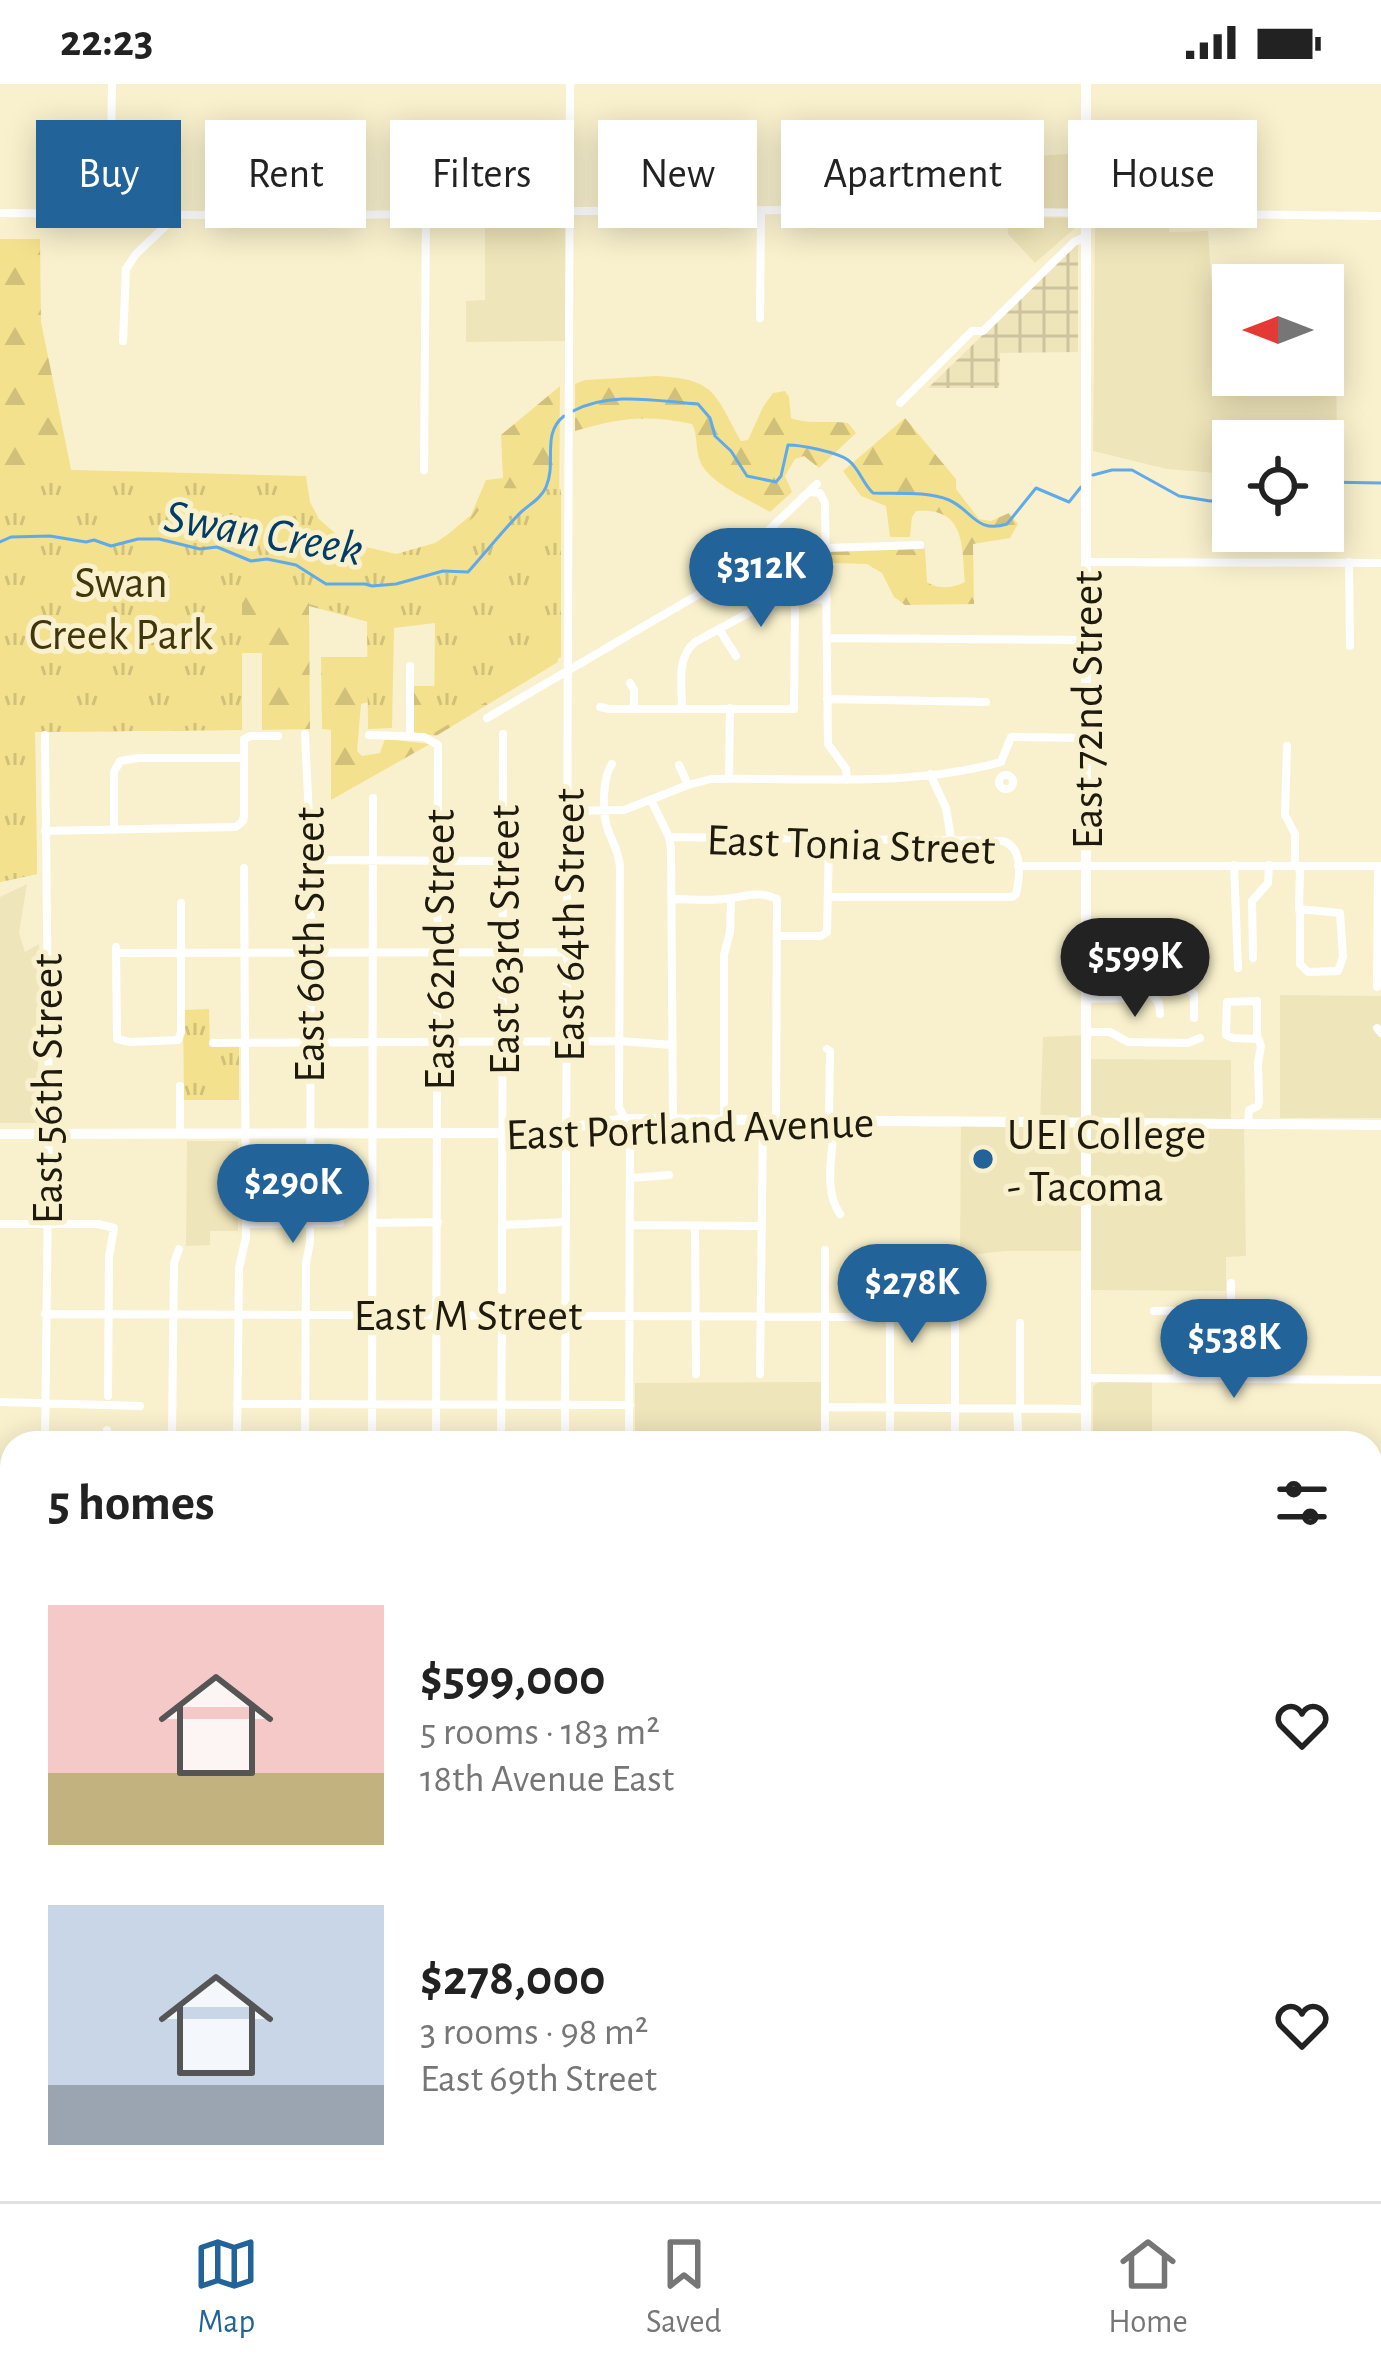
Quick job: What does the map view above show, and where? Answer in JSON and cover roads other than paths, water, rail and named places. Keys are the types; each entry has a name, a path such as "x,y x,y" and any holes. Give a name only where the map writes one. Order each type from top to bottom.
{"main road":[{"name":"East 72nd Street","path":"1086,84 1086,120"},
{"name":"East 72nd Street","path":"1085,228 1086,1431"},
{"name":"East Portland Avenue","path":"0,1135 502,1133 626,1119 1381,1125"}],"street":[{"path":"111,120 112,84"},
{"name":"East 64th Street","path":"570,84 570,120"},
{"path":"574,211 1068,213"},
{"path":"760,211 760,317"},
{"path":"0,213 36,213"},
{"path":"181,216 390,213"},
{"path":"1257,215 1381,216"},
{"path":"123,340 126,269 163,228"},
{"path":"424,470 426,228"},
{"name":"East 64th Street","path":"565,1431 570,228"},
{"path":"900,403 972,331 983,331 1085,237"},
{"path":"487,718 706,590 813,488 824,498 827,548 828,744 848,780"},
{"path":"827,548 920,545"},
{"path":"1086,562 1381,562"},
{"path":"1349,562 1349,646"},
{"path":"600,707 794,709 795,599"},
{"path":"682,708 686,650 761,605 826,599"},
{"path":"719,628 736,656"},
{"path":"828,638 1086,640"},
{"path":"369,734 410,735 410,666"},
{"path":"630,682 634,709"},
{"path":"827,699 986,702"},
{"path":"729,778 730,708"},
{"name":"East 60th Street","path":"304,1431 310,1043 305,734"},
{"name":"East 63rd Street","path":"502,1290 503,734"},
{"name":"East 56th Street","path":"45,735 49,1135 45,1431"},
{"name":"East 62nd Street","path":"410,735 438,745 436,1431"},
{"path":"45,831 230,828 240,824 244,814 243,741 278,736"},
{"path":"568,811 624,810 711,779 848,780 930,774 998,764 1006,756 1009,738 1087,738"},
{"path":"1286,746 1285,815 1295,835 1295,865 1300,871 1299,910 1300,964 1308,972 1338,971 1343,957 1340,913 1299,910"},
{"path":"114,830 114,772 119,760 243,758"},
{"path":"612,764 605,776 606,824 620,867 619,1108 630,1130 629,1431"},
{"path":"998,764 1003,776"},
{"path":"679,765 688,784"},
{"path":"930,774 946,808 951,839"},
{"path":"372,1431 373,798"},
{"path":"651,800 671,849 673,1120"},
{"name":"East Tonia Street","path":"669,837 1007,842 1017,852 1018,866"},
{"path":"777,936 825,934 829,840"},
{"path":"310,860 503,861"},
{"path":"1234,865 1238,968"},
{"path":"1253,958 1252,902 1267,887 1269,865"},
{"path":"828,897 1012,897 1017,891 1018,866 1380,866 1377,986"},
{"path":"237,1431 239,1268 246,1241 244,868"},
{"path":"672,899 730,899 747,894 777,898 760,1373"},
{"path":"724,1121 724,955 730,899"},
{"path":"181,903 181,953 181,1032 178,1040 118,1040 116,950 181,953 568,952"},
{"path":"1086,999 1137,998 1160,989 1191,991 1194,1018"},
{"path":"1150,993 1160,1014"},
{"path":"1248,1124 1249,1110 1259,1101 1258,1000 1227,1002 1226,1035 1258,1039"},
{"path":"1087,1032 1109,1032 1128,1042 1187,1043 1200,1038"},
{"path":"213,1043 620,1041 672,1045"},
{"path":"827,1048 832,1201 840,1214"},
{"path":"180,1086 180,1134"},
{"path":"631,1178 669,1175"},
{"path":"372,1223 437,1222"},
{"path":"502,1225 566,1222"},
{"path":"246,1224 340,1223"},
{"path":"0,1224 109,1225 115,1230 109,1257 108,1396"},
{"path":"631,1226 762,1226"},
{"path":"695,1226 696,1374"},
{"path":"172,1431 174,1263 179,1249"},
{"path":"825,1250 825,1431"},
{"path":"890,1250 890,1431"},
{"path":"1154,1311 1228,1310 1232,1282"},
{"path":"1177,1311 1177,1378"},
{"path":"501,1431 502,1313"},
{"name":"East M Street","path":"45,1314 890,1316"},
{"path":"955,1319 955,1431"},
{"path":"1019,1431 1020,1323"},
{"path":"1086,1378 1381,1380"},
{"path":"0,1402 140,1406"},
{"path":"238,1404 629,1405"},
{"path":"825,1407 1086,1409"}],"waterway":[{"name":"Swan Creek","path":"573,411 618,399 698,404 710,418 715,436 747,476 776,482 788,445 810,448 848,460 873,493 940,497 988,526 1007,524 1036,488 1069,502 1081,487"},
{"name":"Swan Creek","path":"0,542 11,537 50,536 111,546 159,539 200,549 217,547 251,561 296,565 326,584 396,584 443,571 468,572 544,491 553,431 564,416"},
{"name":"Swan Creek","path":"1093,475 1132,470 1179,496 1212,501"},
{"name":"Swan Creek","path":"1344,482 1381,483"}],"place":[{"name":"UEI College - Tacoma","path":"983,1159"}],"park label":[{"name":"Swan Creek Park","path":"121,607"}]}
